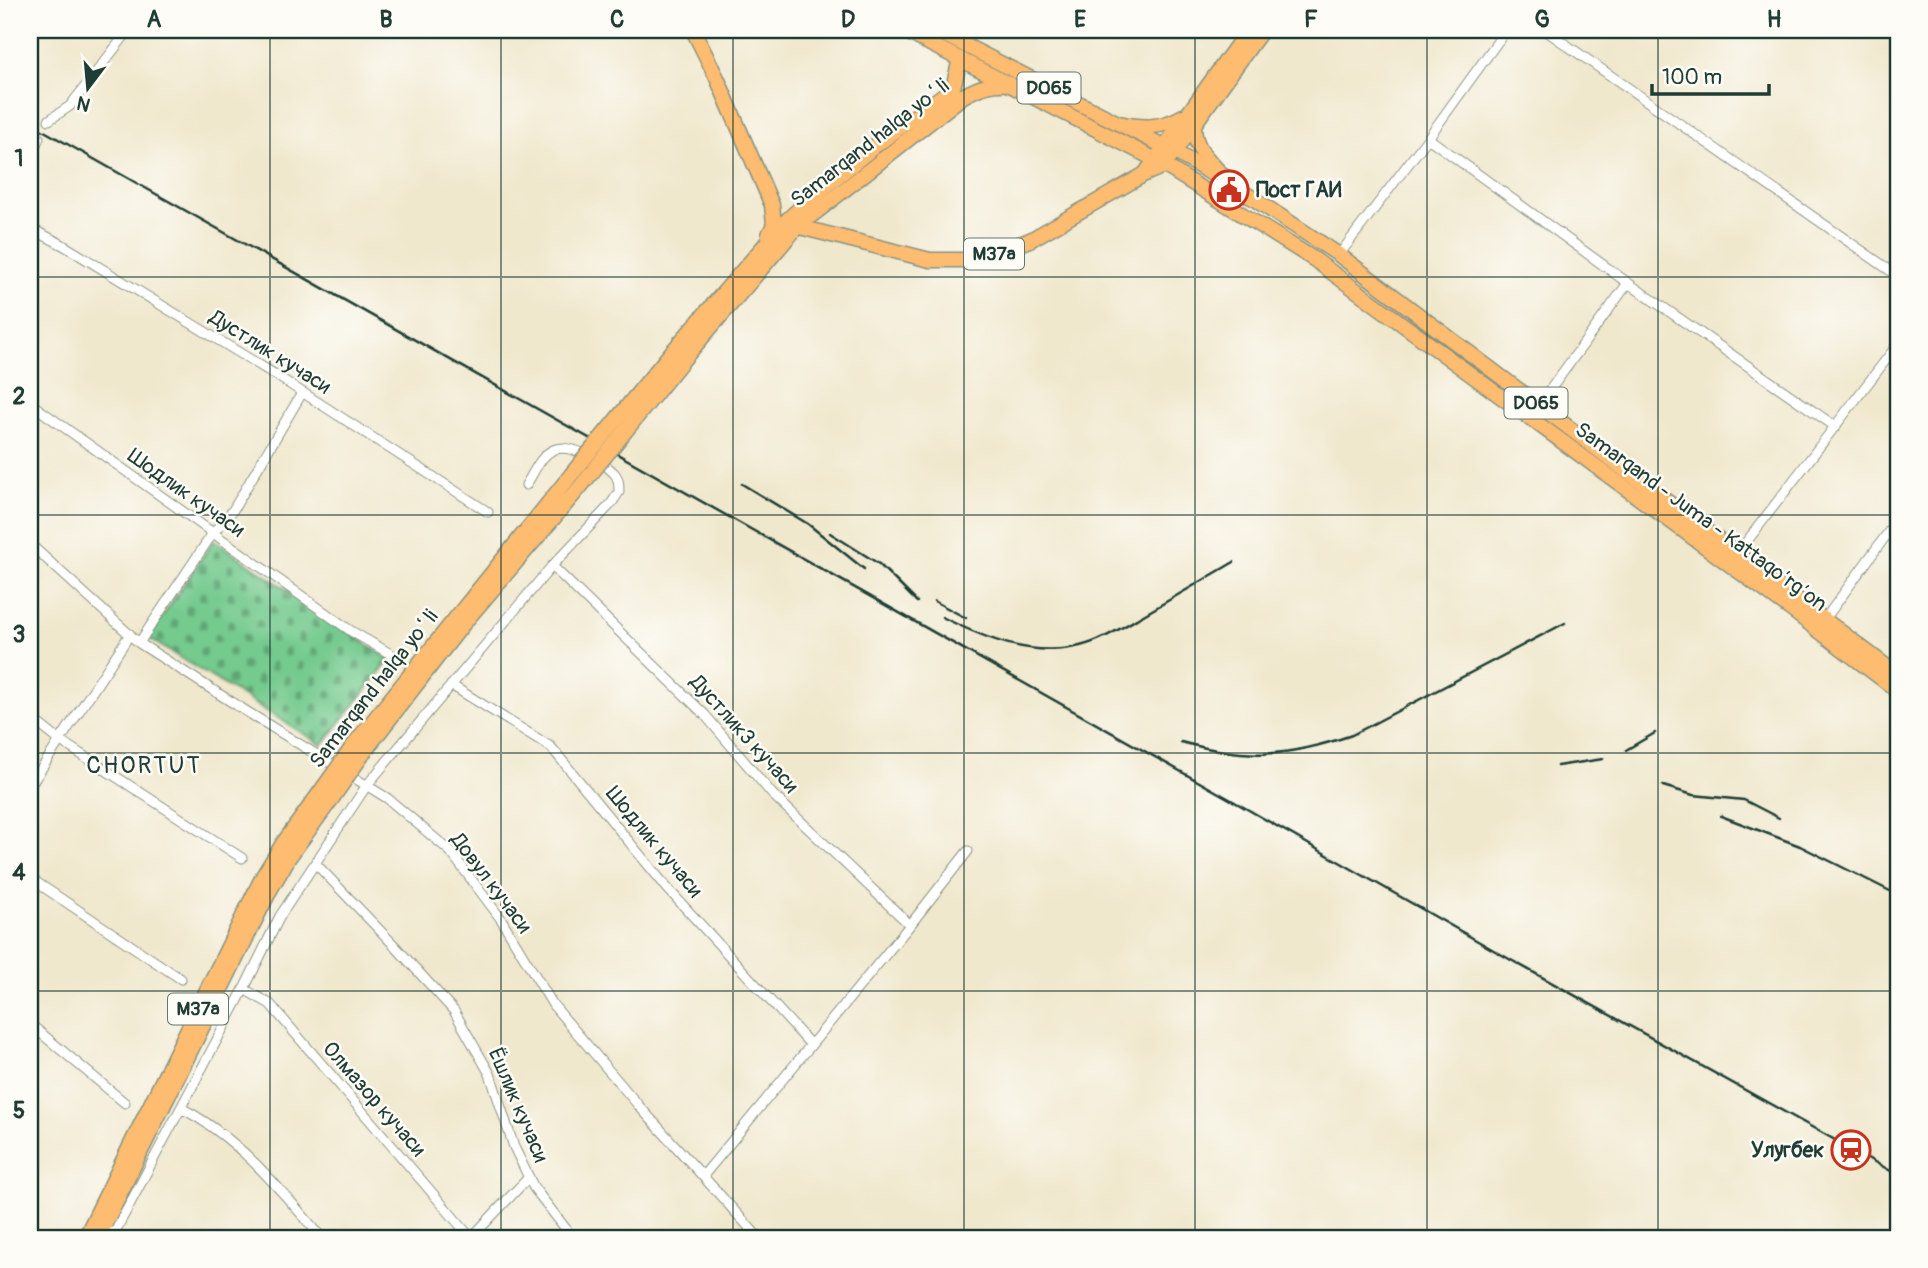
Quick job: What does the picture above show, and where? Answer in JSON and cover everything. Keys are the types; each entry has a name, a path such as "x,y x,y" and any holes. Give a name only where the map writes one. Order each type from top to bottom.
{"main road":[{"name":"M37a","path":"693,30 717,78 774,211 772,230 758,254"},
{"name":"Samarqand - Juma - Kattaqo‘rg‘on","path":"904,30 1159,163 1315,260 1804,618 1898,691"},
{"name":"Samarqand - Juma - Kattaqo‘rg‘on","path":"935,30 1169,149 1234,187 1339,255 1898,675"},
{"path":"1159,163 1248,30"},
{"path":"1119,123 1145,128 1191,117 1262,30"},
{"name":"Samarqand halqa yoʻli","path":"99,1236 270,890 329,792 362,745 758,254 790,225 832,180 953,88 960,58"},
{"name":"Samarqand halqa yoʻli","path":"677,357 783,242 790,225 963,96 993,83 1009,85"},
{"path":"1191,117 1199,146 1234,187"},
{"name":"Samarqand halqa yoʻli","path":"790,225 930,260 969,260 1030,240 1145,174 1159,163"},
{"path":"783,242 800,233 826,235"},
{"name":"Samarqand halqa yoʻli","path":"85,1238 263,876 284,842 329,792"}],"street":[{"path":"49,120 70,106 130,30"},
{"path":"1339,255 1506,30"},
{"path":"1545,30 1898,276"},
{"path":"30,157 39,138"},
{"path":"1428,138 1628,283 1836,427"},
{"name":"Дустлик кучаси","path":"30,228 63,245 302,393 488,512"},
{"path":"1539,405 1628,283"},
{"path":"1738,553 1898,344"},
{"path":"139,643 213,533 233,510 302,393"},
{"name":"Шодлик кучаси","path":"30,403 351,631 394,656"},
{"path":"99,1236 116,1230 280,916 367,785 552,566 611,504 619,492 617,478 613,472 579,450 563,448 552,450 545,456 526,485"},
{"path":"1825,619 1898,519"},
{"path":"1888,533 1898,541"},
{"name":"Довул кучаси","path":"30,544 139,643 387,798 450,851 500,919 553,1005 759,1238"},
{"name":"Дустлик3 кучаси","path":"552,566 705,715 772,794 910,926"},
{"path":"30,786 130,634"},
{"name":"Шодлик кучаси","path":"451,685 551,747 668,888 811,1045"},
{"path":"30,717 59,740 242,858"},
{"path":"702,1176 910,926 968,851"},
{"name":"Ёшлик кучаси","path":"315,863 454,1011 490,1074 514,1147 534,1188 573,1238"},
{"path":"30,878 181,979"},
{"name":"Олмазор кучаси","path":"244,989 270,1004 471,1238"},
{"path":"30,1024 125,1103"},
{"path":"181,1108 200,1117 265,1172 322,1238"},
{"path":"471,1238 529,1177"}],"green space":[{"path":"214,540 390,660 322,745 148,638"}],"railway":[{"path":"30,123 1511,960 1898,1175"},
{"path":"742,484 808,524 864,569"},
{"path":"830,533 879,564 917,602"},
{"path":"942,617 991,639 1026,648 1062,649 1080,646 1115,632 1234,562"},
{"path":"934,601 966,618"},
{"path":"1181,742 1227,752 1267,754 1308,748 1352,735 1565,623"},
{"path":"1626,750 1655,733"},
{"path":"1557,766 1603,759"},
{"path":"1663,786 1693,795 1744,800 1779,818"},
{"path":"1721,816 1800,846 1894,893"}],"place":[{"name":"Пост ГАИ","path":"1229,190"},
{"name":"Улугбек","path":"1851,1150"}],"district":[{"name":"CHORTUT","path":"144,765"}]}
